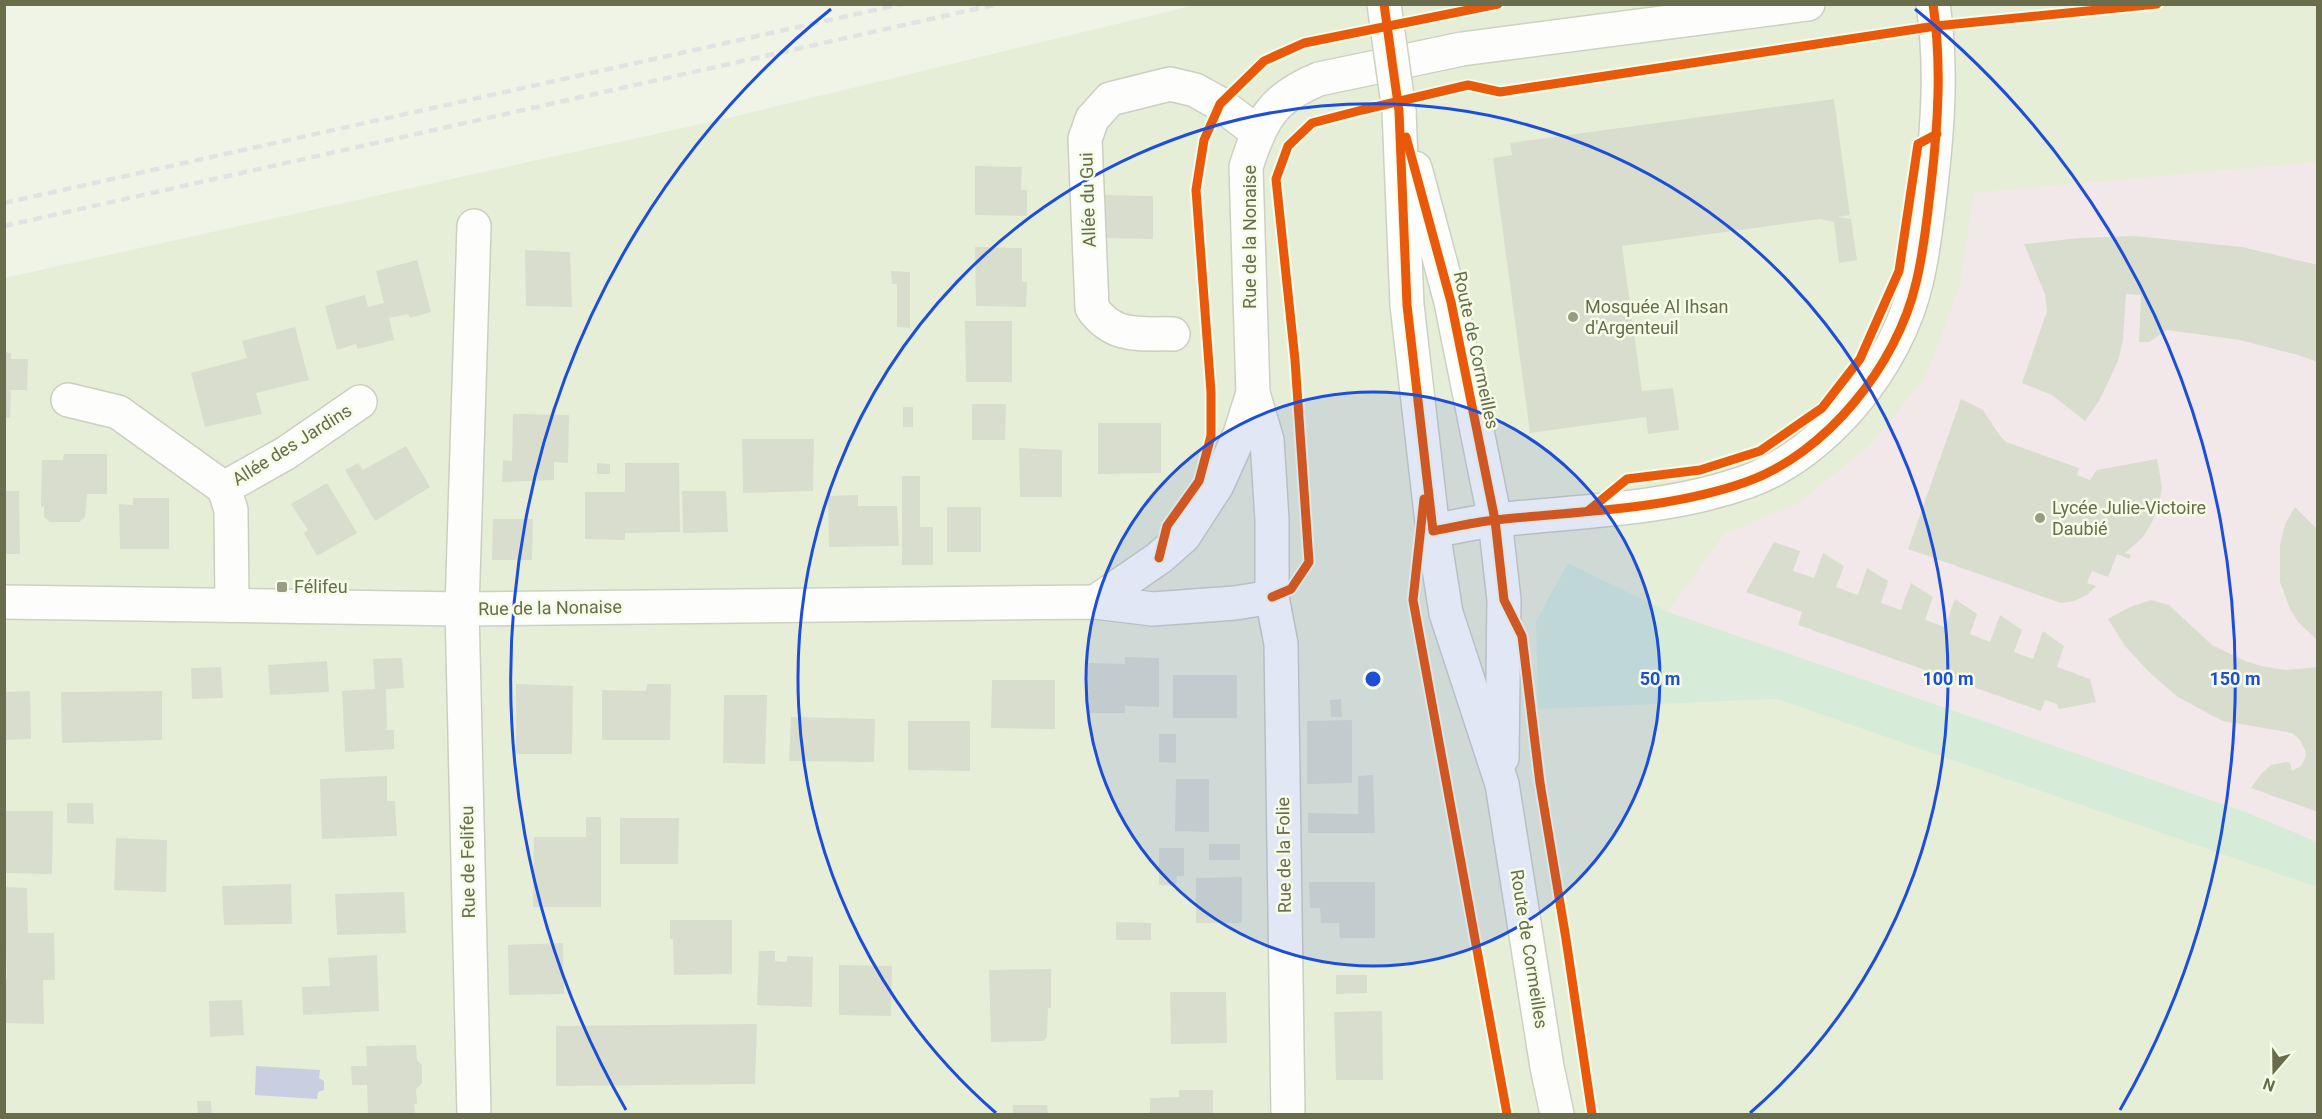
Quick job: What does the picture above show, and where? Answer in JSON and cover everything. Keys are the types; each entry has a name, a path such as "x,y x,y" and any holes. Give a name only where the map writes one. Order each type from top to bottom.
{"main road":[{"name":"Route de Cormeilles","path":"1384,4 1399,111 1407,305 1433,531 1446,613 1502,784 1547,1067 1557,1114"},
{"name":"Rue de la Nonaise","path":"4,602 462,609 1095,602 1153,609 1235,603 1272,597 1272,520 1266,440 1253,393 1246,167 1257,132 1280,100 1300,87 1320,79 1462,49 1808,4"},
{"path":"1433,531 1495,520 1658,503 1702,495 1748,482 1790,460 1822,436 1857,401 1886,360 1906,316 1916,284 1937,134 1938,42 1933,4"},
{"name":"Allée du Gui","path":"1173,334 1123,333 1101,321 1092,308 1086,139 1092,119 1110,99 1170,84 1195,90 1220,104 1257,132"},
{"name":"Route de Cormeilles","path":"1399,111 1451,302 1495,520 1504,600 1502,784"},
{"name":"Rue de Felifeu","path":"474,226 462,609 474,1114"},
{"name":"Rue de la Nonaise","path":"1095,602 1159,558 1184,536 1217,485 1239,434 1253,393"},
{"name":"Allée des Jardins","path":"68,400 118,412 224,488 231,510 232,605"},
{"name":"Allée des Jardins","path":"224,488 286,453 360,402"},
{"name":"Rue de la Folie","path":"1272,597 1281,644 1288,1114"}],"shaded area":[{"path":"1195,5 2317,5 2317,1114 5,1114 4,278 732,117"},
{"name":"Lycée Julie-Victoire Daubié","path":"2317,162 2317,842 2248,813 1668,612 1724,534 1800,502 1870,445 1925,378 1959,289 1974,193"},
{"path":"1568,563 1668,612 2248,813 2317,842 2317,887 1777,699 1538,709 1536,621"}],"water":[{"path":"256,1066 320,1070 319,1078 324,1081 324,1090 318,1092 317,1099 255,1095"}],"building":[{"name":"Mosquée Al Ihsan d'Argenteuil","path":"1834,99 1850,215 1838,217 1851,219 1857,260 1839,263 1834,222 1820,219 1622,246 1642,391 1673,388 1679,430 1648,434 1646,417 1530,433 1493,158 1512,155 1510,143"},
{"path":"975,166 1022,167 1021,190 1027,190 1027,216 975,215"},
{"path":"1103,195 1153,196 1153,239 1104,238"},
{"path":"2135,236 2242,247 2318,265 2318,362 2240,340 2167,330 2149,342 2139,342 2141,295 2126,294 2123,340 2118,361 2099,401 2085,421 2052,395 2022,383 2047,311 2045,294 2024,244 2079,238"},
{"path":"975,247 1022,248 1022,282 1027,282 1026,307 976,306"},
{"path":"525,250 570,252 572,307 526,306"},
{"path":"417,260 431,312 410,318 408,314 389,318 394,340 358,349 356,344 337,350 325,306 365,295 368,307 384,303 376,271"},
{"path":"891,271 910,272 910,328 897,327 897,284 892,284"},
{"path":"965,321 1012,321 1012,382 966,382"},
{"path":"295,327 309,380 256,393 262,414 205,427 191,373 247,358 242,341"},
{"path":"4,352 11,353 11,359 28,359 27,390 11,390 10,418 4,418"},
{"path":"1961,399 1983,410 2006,442 2079,468 2077,475 2090,480 2097,470 2157,459 2162,487 2159,505 2152,522 2143,537 2125,553 2131,555 2129,559 2117,554 2108,577 2092,571 2087,583 2096,586 2087,595 2074,601 2061,603 1908,549"},
{"path":"972,404 1006,404 1005,440 972,440"},
{"path":"903,407 913,407 913,427 903,427"},
{"path":"513,414 569,415 568,463 554,462 554,480 502,482 503,460 512,461"},
{"path":"1098,423 1161,423 1161,473 1098,474"},
{"path":"742,439 814,439 813,491 743,493"},
{"path":"406,446 430,487 375,521 345,470 358,463 363,470"},
{"path":"1019,448 1062,450 1062,497 1020,497"},
{"path":"64,454 107,454 107,494 87,494 85,517 79,522 50,522 44,517 44,506 41,507 42,460 63,460"},
{"path":"597,463 610,464 610,474 597,474"},
{"path":"625,463 679,463 680,532 625,533 625,540 585,539 585,492 625,492"},
{"path":"902,476 920,476 920,527 933,527 933,565 902,565"},
{"path":"327,483 357,533 317,556 304,533 308,530 291,504"},
{"path":"4,491 19,491 20,554 4,554"},
{"path":"682,491 726,491 728,532 683,533"},
{"path":"858,495 858,506 897,506 899,546 829,547 828,496"},
{"path":"133,498 169,498 169,549 120,549 119,504 133,505"},
{"path":"947,507 981,507 981,552 947,552"},
{"path":"2295,507 2318,530 2318,641 2298,622 2290,609 2280,582 2280,545 2285,524"},
{"path":"493,519 533,519 532,560 492,560"},
{"path":"1774,542 1800,551 1793,571 1814,578 1823,553 1844,566 1836,587 1858,595 1867,568 1888,581 1881,603 1901,610 1911,583 1933,597 1925,620 1945,627 1955,599 1977,614 1970,634 1990,642 2000,615 2022,630 2014,652 2033,659 2043,631 2064,646 2057,667 2090,679 2096,702 2059,709 2057,704 2045,700 2041,711 1798,625 1802,612 1746,592"},
{"path":"2151,600 2169,605 2212,645 2245,661 2285,670 2318,667 2318,812 2251,788 2271,765 2290,763 2292,771 2301,766 2306,756 2305,750 2300,740 2292,733 2223,721 2211,715 2178,697 2150,673 2125,646 2108,619 2130,607"},
{"path":"1125,657 1159,658 1159,707 1125,706 1125,713 1088,713 1088,663 1125,664"},
{"path":"402,658 404,688 386,689 387,730 394,730 394,749 345,752 342,691 375,689 373,659"},
{"path":"327,661 329,692 270,695 268,665"},
{"path":"221,667 223,698 192,699 191,668"},
{"path":"1173,675 1237,675 1237,718 1173,718"},
{"path":"992,680 1055,680 1055,729 991,728"},
{"path":"516,684 573,686 572,754 516,754"},
{"path":"647,684 671,684 670,740 602,740 602,690 646,691"},
{"path":"30,691 31,739 4,740 4,692"},
{"path":"162,691 162,740 62,743 61,692"},
{"path":"724,695 767,695 765,764 723,763"},
{"path":"1341,699 1342,717 1331,717 1330,700"},
{"path":"791,717 875,719 874,762 789,761"},
{"path":"1352,720 1352,783 1307,784 1307,721"},
{"path":"908,721 970,721 970,771 908,770"},
{"path":"1159,734 1176,734 1176,763 1159,762"},
{"path":"1373,775 1375,833 1308,833 1308,813 1358,814 1358,776"},
{"path":"387,776 387,801 395,801 397,836 322,839 320,779"},
{"path":"1176,779 1209,779 1209,832 1175,831"},
{"path":"67,803 93,803 94,824 67,823"},
{"path":"4,811 53,811 52,874 4,873"},
{"path":"586,817 601,817 601,907 533,907 534,837 586,837"},
{"path":"620,818 679,818 678,864 620,864"},
{"path":"116,838 167,840 166,892 114,890"},
{"path":"1209,844 1240,844 1240,860 1209,860"},
{"path":"1159,848 1184,848 1184,876 1177,876 1176,886 1159,885"},
{"path":"1242,877 1242,923 1196,923 1196,878"},
{"path":"1309,882 1375,882 1375,938 1340,938 1339,923 1321,923 1320,908 1310,908"},
{"path":"291,884 292,924 224,925 222,886"},
{"path":"4,887 27,888 28,933 54,933 55,980 43,980 44,1024 4,1023 4,979 7,979"},
{"path":"404,892 406,933 337,935 335,894"},
{"path":"670,920 732,920 732,974 674,975"},
{"path":"1116,922 1151,923 1151,940 1116,940"},
{"path":"563,943 564,994 509,995 508,945"},
{"path":"759,951 775,951 775,961 787,962 787,956 813,957 812,1007 757,1005"},
{"path":"377,955 379,1011 303,1015 302,987 330,986 328,958"},
{"path":"839,965 892,966 891,1016 839,1015"},
{"path":"1051,969 1051,1008 1048,1008 1047,1037 1043,1041 991,1042 989,970"},
{"path":"1336,975 1367,975 1367,993 1336,994"},
{"path":"1170,992 1226,992 1227,1043 1171,1044"},
{"path":"242,1000 244,1035 210,1037 209,1001"},
{"path":"1382,1011 1383,1080 1336,1080 1334,1012"},
{"path":"757,1024 755,1084 556,1086 556,1026"},
{"path":"416,1045 417,1061 422,1065 422,1083 416,1089 415,1114 368,1114 367,1085 352,1085 351,1066 367,1066 366,1046"},
{"path":"1179,1090 1213,1090 1213,1114 1150,1114 1150,1098 1179,1097"},
{"path":"197,1101 211,1101 212,1114 198,1114"},
{"path":"1013,1105 1047,1105 1048,1114 1013,1114"}],"railway":[{"path":"4,203 902,4"},
{"path":"4,226 998,4"}],"cycle path":[{"path":"1384,4 1399,111 1407,305 1433,531 1488,521 1654,504 1746,482 1775,469 1804,451 1854,403 1875,375 1893,345 1907,314 1921,259 1927,222 1937,117 1938,72 1933,4"},
{"path":"1159,558 1167,526 1199,481 1211,436 1211,392 1196,190 1204,140 1220,104 1264,61 1304,43 1498,4"},
{"path":"1272,597 1291,589 1309,562 1295,360 1276,179 1288,146 1312,123 1468,85 1500,92 1936,26 2157,4"},
{"path":"1588,511 1627,479 1700,470 1760,451 1822,408 1860,359 1899,271 1918,144 1937,134"},
{"path":"1406,137 1451,302 1495,520 1504,600 1522,636 1540,783 1592,1114"},
{"path":"1424,499 1413,600 1507,1114"}],"place":[{"name":"Mosquée Al Ihsan d'Argenteuil","path":"1573,317"},
{"name":"Lycée Julie-Victoire Daubié","path":"2040,518"},
{"name":"Félifeu","path":"282,587"}]}
